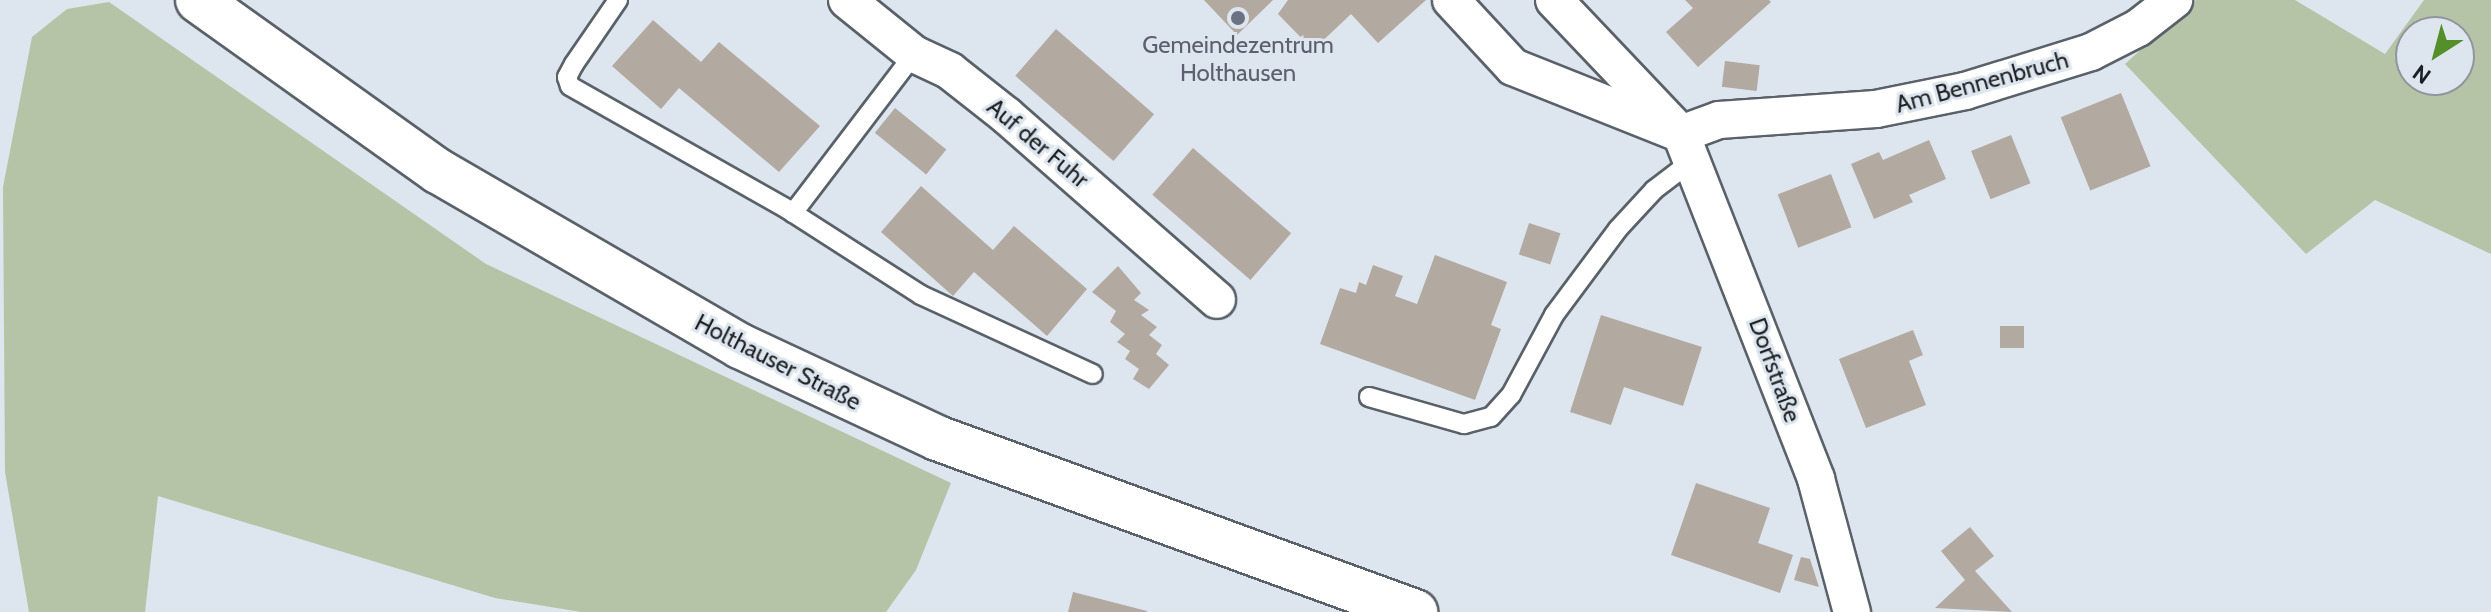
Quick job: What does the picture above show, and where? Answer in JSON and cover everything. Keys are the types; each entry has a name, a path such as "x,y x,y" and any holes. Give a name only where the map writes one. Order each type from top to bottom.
{"street":[{"name":"Holthauser Straße","path":"198,0 478,196 740,346 937,438 1415,612"},
{"name":"Auf der Fuhr","path":"847,0 914,54 950,71 1007,116 1217,300"},
{"path":"1451,0 1513,67 1686,147"},
{"name":"Dorfstraße","path":"1554,0 1686,147 1816,479 1852,612"},
{"name":"Am Bennenbruch","path":"1686,147 1719,120 1876,109 1965,91 2091,52 2172,1"}],"lane":[{"path":"618,0 574,64 568,83 793,213 921,295 1093,374"},
{"path":"793,213 914,54"},
{"path":"1369,397 1464,424 1491,417 1511,395 1554,315 1618,229 1654,190 1686,147"}],"green space":[{"path":"2196,0 2295,0 2385,54 2395,40 2395,96 2475,96 2475,16 2412,16 2424,0 2491,0 2491,254 2375,200 2306,254 2125,64"},
{"path":"109,2 486,264 951,483 916,570 886,612 581,612 495,598 158,496 145,612 29,612 5,472 3,187 32,37 67,9"}],"building":[{"name":"Gemeindezentrum Holthausen","path":"1204,0 1273,0 1237,35"},
{"path":"1288,0 1426,0 1378,43 1351,14 1313,50 1278,14"},
{"path":"1685,0 1771,2 1698,67 1666,32 1693,8"},
{"path":"653,20 701,62 719,42 820,126 779,172 679,88 661,109 612,66"},
{"path":"1056,29 1154,114 1113,161 1015,76"},
{"path":"1725,61 1760,65 1757,91 1722,87"},
{"path":"2121,93 2151,166 2090,191 2061,117"},
{"path":"895,108 946,150 926,174 875,133"},
{"path":"2011,135 2030,183 1991,199 1971,151"},
{"path":"1929,140 1946,179 1909,195 1913,202 1874,219 1851,164 1879,152 1883,160"},
{"path":"1193,148 1291,233 1250,280 1152,195"},
{"path":"1831,174 1851,227 1798,248 1778,194"},
{"path":"921,186 993,250 1014,226 1087,289 1047,336 974,272 953,296 881,232"},
{"path":"1529,223 1560,233 1550,265 1519,254"},
{"path":"1435,255 1507,282 1491,325 1501,329 1475,400 1320,344 1340,288 1356,293 1359,282 1366,285 1373,265 1403,276 1395,296 1417,304"},
{"path":"1118,266 1141,293 1134,300 1149,310 1141,315 1157,327 1149,335 1162,345 1156,354 1169,365 1149,389 1133,379 1139,369 1125,359 1130,351 1117,342 1125,334 1110,322 1116,311 1092,292"},
{"path":"1601,315 1702,347 1683,406 1624,387 1611,425 1570,412"},
{"path":"2000,326 2024,326 2024,348 2000,348"},
{"path":"1913,330 1923,355 1909,361 1926,405 1866,428 1839,359"},
{"path":"1696,483 1770,508 1758,543 1793,555 1780,593 1671,555"},
{"path":"1970,527 1994,556 1975,571 2012,612 1935,608 1965,580 1941,551"},
{"path":"1801,557 1810,559 1819,587 1794,580"},
{"path":"1073,592 1147,611 1147,612 1068,612"}],"place":[{"name":"Gemeindezentrum Holthausen","path":"1238,18"}]}
